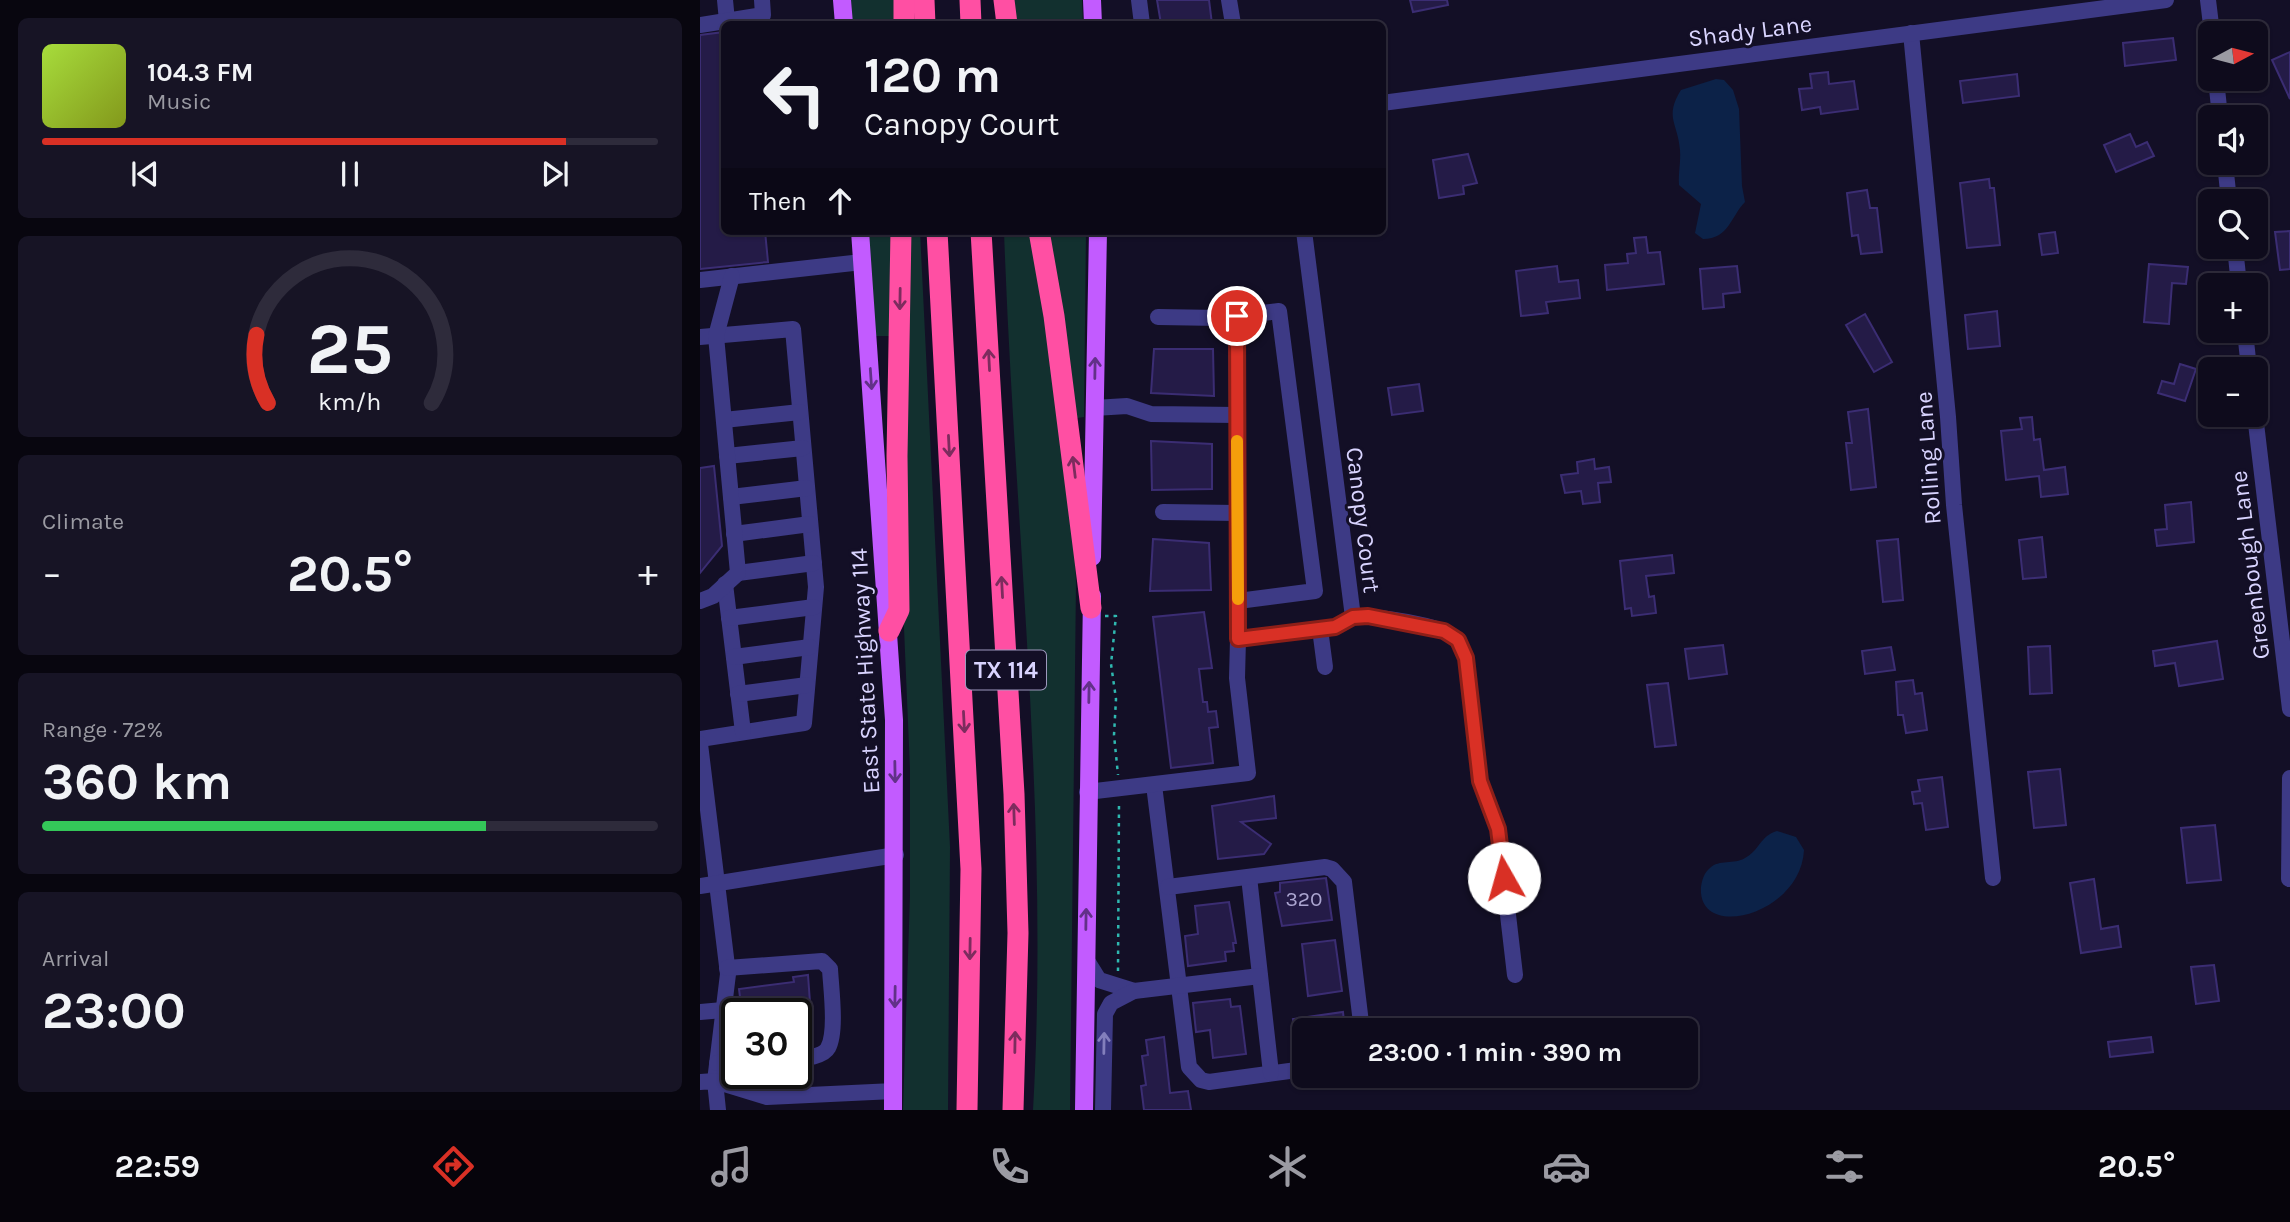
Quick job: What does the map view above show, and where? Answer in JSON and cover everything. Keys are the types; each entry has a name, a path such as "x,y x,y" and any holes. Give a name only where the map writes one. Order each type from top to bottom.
{"highway":[{"path":"904,21 905,0"},
{"path":"924,0 925,21"},
{"path":"970,0 971,21"},
{"path":"1004,0 1007,21"},
{"path":"890,631 900,610 897,456 901,235"},
{"name":"TX 114","path":"937,235 971,869 967,1110"},
{"name":"TX 114","path":"981,235 1014,808 1018,933 1013,1110"},
{"path":"1040,235 1054,316 1091,612"}],"main road":[{"path":"842,0 844,21"},
{"path":"1092,0 1093,21"},
{"name":"East State Highway 114","path":"860,235 890,631 896,855 893,1110"},
{"path":"1084,1110 1098,235"}],"street":[{"path":"725,0 727,21 763,15 762,0"},
{"path":"1139,0 1142,21"},
{"path":"1229,0 1232,21"},
{"name":"Shady Lane","path":"1386,102 2166,0"},
{"path":"2208,0 2211,21"},
{"path":"700,25 721,22"},
{"name":"Rolling Lane","path":"1911,33 1954,505 1993,878"},
{"name":"Canopy Court","path":"1305,235 1353,617 1368,616 1444,631 1458,640 1466,658 1480,781 1498,829 1515,975"},
{"path":"700,280 862,262"},
{"path":"732,276 708,336 724,420 738,573"},
{"path":"1158,317 1237,316 1279,311 1315,591 1238,601"},
{"path":"1087,792 1248,774 1237,678 1237,316"},
{"path":"700,738 804,723 814,607 814,564 793,329 708,336"},
{"path":"1094,408 1127,406 1151,414 1237,415"},
{"path":"724,420 800,412"},
{"name":"Greenbough Lane","path":"2256,427 2290,709"},
{"path":"727,456 803,448"},
{"path":"731,497 807,488"},
{"path":"1163,512 1237,513"},
{"path":"734,534 810,524"},
{"path":"700,600 713,596 738,573 814,564"},
{"path":"725,584 743,732"},
{"path":"729,618 814,607"},
{"path":"1238,639 1335,627 1353,617"},
{"path":"1320,629 1325,667"},
{"path":"734,657 810,647"},
{"path":"738,694 807,685"},
{"path":"700,744 727,968 724,998"},
{"path":"2289,878 2290,778"},
{"path":"1154,785 1189,1067 1193,1074 1209,1082 1292,1070"},
{"path":"700,886 896,855"},
{"path":"1168,887 1325,867 1342,876 1360,1018"},
{"path":"1249,877 1271,1073"},
{"path":"1086,959 1099,979 1134,991"},
{"path":"727,968 805,960 822,961 830,969 832,1025 828,1048 812,1055"},
{"path":"1103,1110 1105,1014 1111,1003 1134,991 1260,976"},
{"path":"700,1012 721,1010"},
{"path":"718,1110 707,1082 717,1063 721,1028"},
{"path":"717,1063 721,1063"},
{"path":"707,1082 767,1097 812,1102 894,1091"}],"path":[{"path":"1091,612 1116,616 1111,664 1116,699 1114,735 1119,789 1118,986"}],"green space":[{"path":"851,0 897,0 897,21 852,21"},
{"path":"1007,0 1082,0 1083,21 1010,21"},
{"path":"868,235 893,235 891,336 875,336"},
{"path":"906,235 920,235 950,847 948,1110 903,1110 910,895 910,769 902,581"},
{"path":"1004,235 1034,235 1072,488 1076,582 1070,1110 1033,1110 1037,1000 1034,780"},
{"path":"1047,235 1086,235 1084,417 1077,418"}],"water":[{"path":"1716,79 1724,80 1733,90 1739,109 1745,202 1724,231 1712,238 1703,239 1695,233 1701,204 1679,185 1680,150 1673,107 1681,90"},
{"path":"1777,831 1796,837 1804,850 1799,873 1786,891 1769,905 1750,914 1731,917 1715,914 1704,904 1701,887 1706,872 1714,865 1745,858 1754,852 1767,836"}],"building":[{"path":"1157,0 1209,0 1212,21 1160,21"},
{"path":"1410,0 1447,0 1448,5 1413,12"},
{"path":"721,32 721,235 765,235 768,262 700,269 700,35"},
{"path":"2173,38 2176,60 2125,66 2123,43"},
{"path":"2290,52 2290,99 2272,60"},
{"path":"1828,72 1829,84 1854,81 1858,109 1821,114 1820,107 1802,110 1799,89 1812,88 1810,74"},
{"path":"2017,74 2019,96 1963,103 1960,81"},
{"path":"2130,134 2136,147 2147,142 2154,156 2116,172 2104,145"},
{"path":"1468,154 1477,183 1463,186 1464,194 1439,198 1433,160"},
{"path":"1989,179 1990,188 1994,188 2000,245 1967,248 1960,183"},
{"path":"1867,190 1870,208 1877,208 1882,252 1861,254 1858,235 1852,236 1847,193"},
{"path":"2290,231 2290,269 2280,270 2275,232"},
{"path":"2055,232 2058,253 2042,255 2039,234"},
{"path":"1646,237 1648,253 1660,252 1664,284 1607,290 1605,265 1628,263 1627,254 1636,253 1634,238"},
{"path":"2149,264 2188,267 2186,284 2172,283 2169,324 2144,322"},
{"path":"1557,266 1559,282 1578,280 1580,298 1546,302 1548,313 1521,316 1516,271"},
{"path":"1737,266 1740,292 1723,294 1724,307 1703,309 1700,269"},
{"path":"1997,311 2000,346 1968,349 1965,315"},
{"path":"1865,314 1892,362 1874,372 1846,325"},
{"path":"1154,349 1213,349 1214,396 1151,393"},
{"path":"2180,364 2196,369 2185,401 2158,393 2162,381 2174,384"},
{"path":"1419,384 1423,411 1392,415 1388,388"},
{"path":"1868,409 1876,487 1851,490 1846,443 1852,443 1848,412"},
{"path":"2032,417 2034,440 2040,439 2044,470 2065,467 2068,494 2041,497 2039,476 2006,480 2001,431 2022,429 2020,418"},
{"path":"1151,441 1212,444 1212,489 1152,490"},
{"path":"1594,459 1595,469 1609,467 1611,482 1598,483 1600,502 1583,504 1581,491 1565,493 1561,475 1578,473 1577,462"},
{"path":"714,466 722,546 700,573 700,468"},
{"path":"2191,502 2194,542 2157,546 2155,530 2167,529 2165,505"},
{"path":"2042,537 2046,577 2023,579 2019,540"},
{"path":"1153,539 1209,543 1211,590 1150,591"},
{"path":"1898,539 1903,600 1883,602 1877,541"},
{"path":"1672,555 1674,573 1646,576 1649,597 1654,596 1656,613 1632,616 1631,608 1625,609 1620,561"},
{"path":"1204,612 1212,668 1199,669 1203,702 1207,702 1208,712 1216,711 1218,727 1209,728 1213,763 1171,768 1153,617"},
{"path":"2217,641 2223,679 2179,686 2175,663 2155,666 2153,651"},
{"path":"1723,645 1727,674 1689,679 1685,649"},
{"path":"2050,646 2052,693 2030,694 2028,647"},
{"path":"1891,647 1895,670 1865,674 1862,651"},
{"path":"1913,680 1915,694 1922,693 1927,730 1906,733 1903,715 1898,715 1896,682"},
{"path":"1668,683 1676,745 1655,747 1647,685"},
{"path":"2060,769 2066,825 2034,828 2028,772"},
{"path":"1942,777 1948,827 1926,830 1922,803 1914,804 1912,792 1920,791 1918,780"},
{"path":"1274,796 1276,818 1241,822 1271,844 1264,854 1218,859 1212,806"},
{"path":"2215,825 2221,880 2187,883 2181,828"},
{"path":"1326,878 1332,920 1282,926 1275,893 1280,892 1280,883"},
{"path":"2094,879 2101,929 2118,926 2121,947 2081,953 2070,883"},
{"path":"1229,902 1236,943 1233,943 1234,951 1225,952 1226,961 1188,966 1185,936 1198,934 1195,906"},
{"path":"1335,940 1342,991 1308,996 1302,944"},
{"path":"2214,965 2219,1001 2196,1004 2191,967"},
{"path":"808,975 810,998 740,998 739,989 794,982 793,977"},
{"path":"1230,999 1231,1007 1240,1006 1246,1054 1213,1058 1210,1030 1196,1032 1193,1003"},
{"path":"1343,1012 1344,1018 1300,1018"},
{"path":"1164,1037 1170,1093 1188,1091 1191,1110 1144,1110 1141,1086 1146,1085 1142,1056 1148,1055 1146,1040"},
{"path":"2151,1037 2153,1052 2110,1057 2108,1042"}],"slow traffic":[{"path":"1237,441 1238,599"}],"route":[{"path":"1237,316 1238,639 1335,627 1353,617 1368,616 1444,631 1458,640 1466,658 1480,781 1498,829 1504,878"}]}
